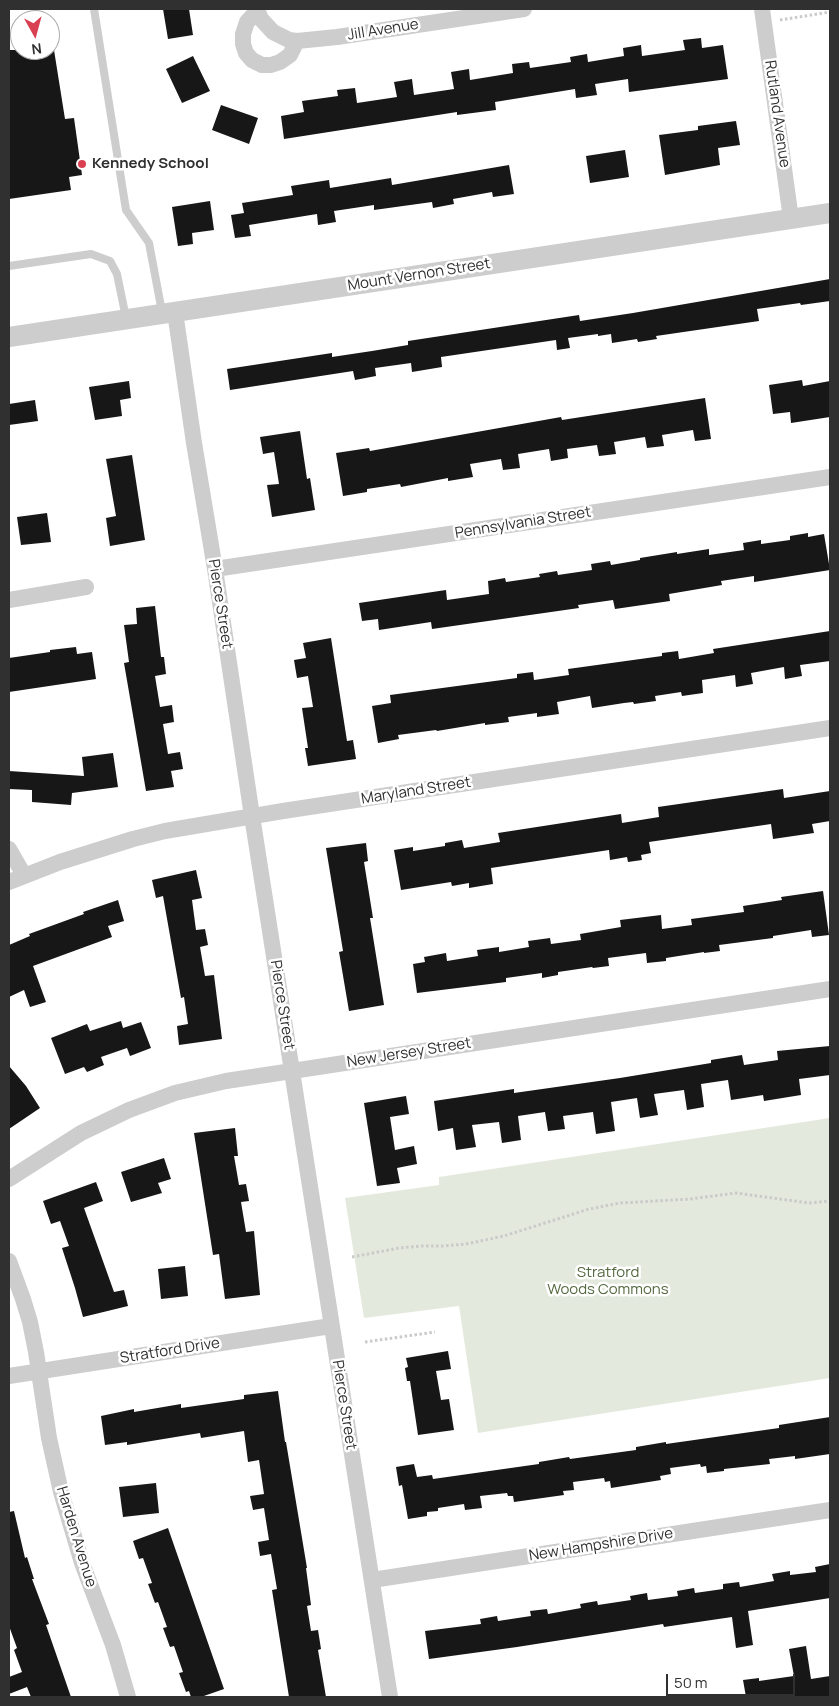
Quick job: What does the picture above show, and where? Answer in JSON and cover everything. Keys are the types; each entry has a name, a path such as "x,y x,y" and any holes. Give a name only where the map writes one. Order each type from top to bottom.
{"street":[{"name":"Jill Avenue","path":"257,10 261,19 273,32 289,40 297,41 337,37 514,9"},
{"name":"Rutland Avenue","path":"762,9 792,219"},
{"path":"257,10 247,22 243,34 243,44 252,60 262,65 271,66 290,55 297,41"},
{"name":"Mount Vernon Street","path":"9,337 830,213"},
{"name":"Pierce Street","path":"169,313 194,443 215,569 390,1697"},
{"name":"Pennsylvania Street","path":"215,569 830,477"},
{"path":"9,600 86,587"},
{"name":"Maryland Street","path":"9,882 60,862 165,831 252,816 830,728"},
{"path":"9,849 24,875"},
{"name":"New Jersey Street","path":"9,1179 81,1133 129,1110 175,1093 226,1081 830,989"},
{"name":"Harden Avenue","path":"9,1261 30,1322 49,1438 61,1492 82,1563 112,1645 128,1697"},
{"name":"Stratford Drive","path":"9,1376 332,1326"},
{"name":"New Hampshire Drive","path":"372,1580 830,1510"}],"lane":[{"path":"94,9 126,210 149,243 169,313"},
{"path":"9,266 91,254 110,261 117,274 126,320"}],"path":[{"path":"774,21 830,12"},
{"path":"352,1257 399,1248 476,1242 504,1236 589,1209 620,1203 736,1194 809,1203 830,1201"},
{"path":"365,1342 435,1332"}],"green space":[{"name":"Stratford Woods Commons","path":"830,1118 830,1378 478,1433 459,1306 364,1318 345,1198 439,1185 439,1177"}],"building":[{"path":"163,9 189,9 193,35 168,39"},
{"path":"701,38 702,48 723,45 728,79 629,92 628,79 595,84 597,95 576,98 575,89 495,102 496,110 457,115 457,112 284,139 281,116 304,112 302,101 338,96 337,90 355,88 357,103 397,97 394,82 412,79 414,95 454,89 451,72 469,69 470,80 513,73 512,64 529,62 530,68 571,62 570,57 587,54 588,62 624,56 623,48 641,45 642,56 685,50 683,40"},
{"name":"Kennedy School","path":"10,50 10,60 56,60 65,119 74,118 82,175 69,177 71,190 9,199"},
{"path":"193,56 210,91 182,103 166,69"},
{"path":"221,105 258,118 249,144 212,130"},
{"path":"736,121 740,145 718,148 720,165 665,175 659,135 698,130 698,126"},
{"path":"625,150 629,177 590,183 586,156"},
{"path":"509,165 514,194 493,197 492,192 453,199 454,204 433,208 432,202 374,210 374,205 334,211 336,222 318,225 317,214 249,225 251,236 235,238 231,215 244,213 242,203 293,195 291,186 329,180 330,188 391,178 392,185"},
{"path":"210,201 214,230 192,233 193,244 178,246 172,207"},
{"path":"830,279 830,301 757,309 759,321 656,336 657,339 638,342 637,339 612,343 611,334 598,336 598,334 568,338 570,348 557,350 556,340 441,357 442,367 412,372 411,363 375,368 376,376 355,380 353,371 230,390 227,369 332,353 332,357 372,351 408,345 408,341 579,315 580,321"},
{"path":"802,380 803,386 830,381 830,417 791,423 790,412 773,414 769,385"},
{"path":"129,381 131,398 120,400 122,416 95,420 89,387"},
{"path":"705,398 711,439 695,441 693,430 662,435 664,446 647,448 645,437 614,442 616,454 599,456 597,445 567,449 568,458 551,461 549,449 518,454 520,468 503,470 501,459 470,464 473,477 448,481 448,478 401,487 400,484 367,489 367,492 343,496 336,453 369,448 370,451 561,417 562,420"},
{"path":"35,400 38,421 9,425 9,404"},
{"path":"300,431 307,479 310,478 315,510 272,517 267,485 279,484 274,452 263,454 260,437"},
{"path":"132,455 145,540 110,546 106,518 116,516 106,459"},
{"path":"47,513 51,542 21,545 17,517"},
{"path":"808,533 808,537 824,534 830,570 754,582 754,576 721,581 722,585 669,594 670,601 615,609 613,600 578,605 579,608 432,629 431,622 379,630 378,619 362,621 359,603 446,590 447,600 489,594 488,581 505,578 506,582 540,577 539,574 557,571 558,575 592,570 591,564 610,561 611,565 677,552 677,554 709,549 709,555 744,550 743,543 761,540 761,544 790,540 790,536"},
{"path":"155,606 161,657 164,657 166,674 155,676 160,707 172,705 174,722 163,724 168,754 180,752 183,769 171,771 174,787 146,791 124,663 129,662 124,625 137,624 136,608"},
{"path":"830,631 830,661 800,665 802,676 785,679 784,667 751,673 753,684 736,687 735,675 702,680 703,693 682,696 681,692 655,696 656,701 634,704 633,702 592,708 590,696 557,702 559,714 537,717 537,713 508,717 509,722 485,725 485,723 398,735 399,739 378,743 372,706 391,703 390,695 517,678 517,674 533,672 534,680 569,675 568,669 662,656 662,653 678,651 679,659 714,653 713,649"},
{"path":"331,638 347,741 353,740 356,759 308,766 305,748 308,748 302,708 313,707 308,676 297,678 294,660 306,658 303,643"},
{"path":"76,647 77,654 92,652 96,679 9,692 9,658"},
{"path":"113,753 118,787 72,793 71,805 32,802 32,790 9,789 9,771 84,776 82,757"},
{"path":"783,789 784,798 830,791 830,821 812,824 814,833 773,839 771,824 649,842 651,853 641,855 642,860 628,862 627,857 610,860 609,850 491,868 493,884 469,888 469,883 452,886 451,882 401,890 394,850 413,847 413,851 445,846 445,843 462,840 464,848 500,842 498,833 621,814 622,823 659,817 658,807"},
{"path":"366,843 368,861 364,862 373,918 370,918 384,1005 349,1011 339,952 343,951 326,848"},
{"path":"196,870 202,898 192,900 196,930 205,929 208,945 200,947 205,976 214,975 222,1039 179,1045 177,1026 188,1024 184,997 181,998 163,896 156,898 152,880"},
{"path":"823,891 829,935 812,937 811,930 773,936 773,938 719,945 720,951 666,958 666,961 647,963 646,953 608,958 609,966 558,972 558,975 542,978 542,973 506,978 506,982 417,993 413,964 425,962 424,957 446,953 447,961 478,956 477,950 499,947 499,952 529,947 528,941 550,938 551,944 581,940 580,934 621,927 620,920 661,915 662,929 692,925 691,919 744,912 743,906 782,900 781,897"},
{"path":"118,900 124,921 108,926 112,937 33,966 46,1002 30,1007 24,990 9,997 9,945 30,936 29,934"},
{"path":"121,1021 123,1028 141,1022 151,1048 130,1056 127,1048 101,1057 104,1065 87,1072 84,1067 65,1074 51,1038 87,1024 90,1031"},
{"path":"830,1046 830,1075 799,1079 801,1095 764,1101 763,1095 731,1100 728,1080 701,1084 704,1107 687,1110 684,1090 654,1094 658,1115 640,1118 637,1098 611,1102 615,1131 596,1134 593,1112 563,1116 565,1129 548,1131 545,1112 518,1116 521,1140 502,1143 499,1122 472,1125 476,1147 456,1150 453,1128 438,1131 434,1101 514,1089 514,1093 620,1078 711,1063 711,1060 742,1055 744,1065 778,1060 777,1051"},
{"path":"9,1066 26,1086 40,1108 9,1129"},
{"path":"406,1096 409,1114 390,1117 395,1150 414,1146 417,1164 397,1168 400,1183 377,1186 364,1103"},
{"path":"235,1128 238,1156 234,1156 239,1185 246,1184 249,1201 241,1202 246,1232 254,1231 260,1295 225,1299 219,1254 213,1255 194,1133"},
{"path":"164,1158 171,1179 158,1183 162,1193 131,1202 121,1172"},
{"path":"96,1182 103,1201 84,1208 114,1292 124,1290 128,1306 83,1317 62,1248 69,1246 60,1221 51,1224 43,1201"},
{"path":"185,1266 188,1296 161,1299 158,1269"},
{"path":"448,1351 451,1369 436,1371 441,1400 449,1399 454,1430 418,1435 410,1381 407,1381 405,1368 408,1367 406,1358"},
{"path":"278,1391 307,1568 311,1605 307,1606 311,1631 318,1630 321,1649 318,1650 326,1697 289,1697 272,1590 277,1589 271,1554 260,1556 258,1542 269,1540 264,1508 253,1510 250,1496 264,1494 259,1460 248,1462 244,1431 201,1438 200,1433 127,1445 127,1442 105,1445 101,1416 134,1409 134,1412 181,1404 181,1408 244,1399 244,1395"},
{"path":"830,1417 830,1454 795,1459 795,1456 769,1459 770,1464 724,1469 724,1471 707,1473 706,1466 701,1467 700,1464 670,1468 671,1474 660,1476 661,1480 611,1488 610,1481 605,1482 604,1478 573,1482 574,1490 563,1491 564,1495 514,1502 513,1496 508,1496 507,1493 480,1496 482,1508 465,1510 464,1504 438,1508 438,1511 427,1512 427,1516 408,1519 402,1485 399,1486 396,1467 414,1464 417,1477 432,1475 433,1479 539,1464 539,1462 569,1457 570,1459 636,1450 636,1447 666,1442 666,1444 779,1428 779,1425"},
{"path":"156,1483 159,1513 123,1517 119,1487"},
{"path":"14,1511 25,1558 27,1557 34,1579 32,1579 49,1624 46,1625 71,1697 31,1697 27,1687 9,1694 9,1677 22,1672 14,1650 17,1648 9,1626 9,1512"},
{"path":"168,1528 224,1689 201,1697 191,1697 189,1691 186,1692 179,1673 183,1672 174,1646 170,1647 163,1628 167,1627 158,1602 155,1603 148,1584 152,1583 143,1558 139,1559 133,1541"},
{"path":"830,1564 830,1598 748,1611 753,1645 736,1648 732,1617 664,1627 663,1624 429,1659 425,1631 481,1624 480,1619 497,1616 498,1621 531,1616 530,1611 547,1609 548,1614 581,1608 580,1604 597,1601 598,1605 631,1600 630,1596 647,1593 648,1600 678,1596 677,1591 694,1588 695,1593 723,1589 723,1584 739,1582 740,1587 774,1581 772,1574 790,1571 790,1575 816,1572 815,1567"},
{"path":"806,1646 811,1679 830,1676 830,1697 746,1697 743,1680 759,1678 759,1681 794,1676 789,1649"}],"place":[{"name":"Kennedy School","path":"82,164"}]}
